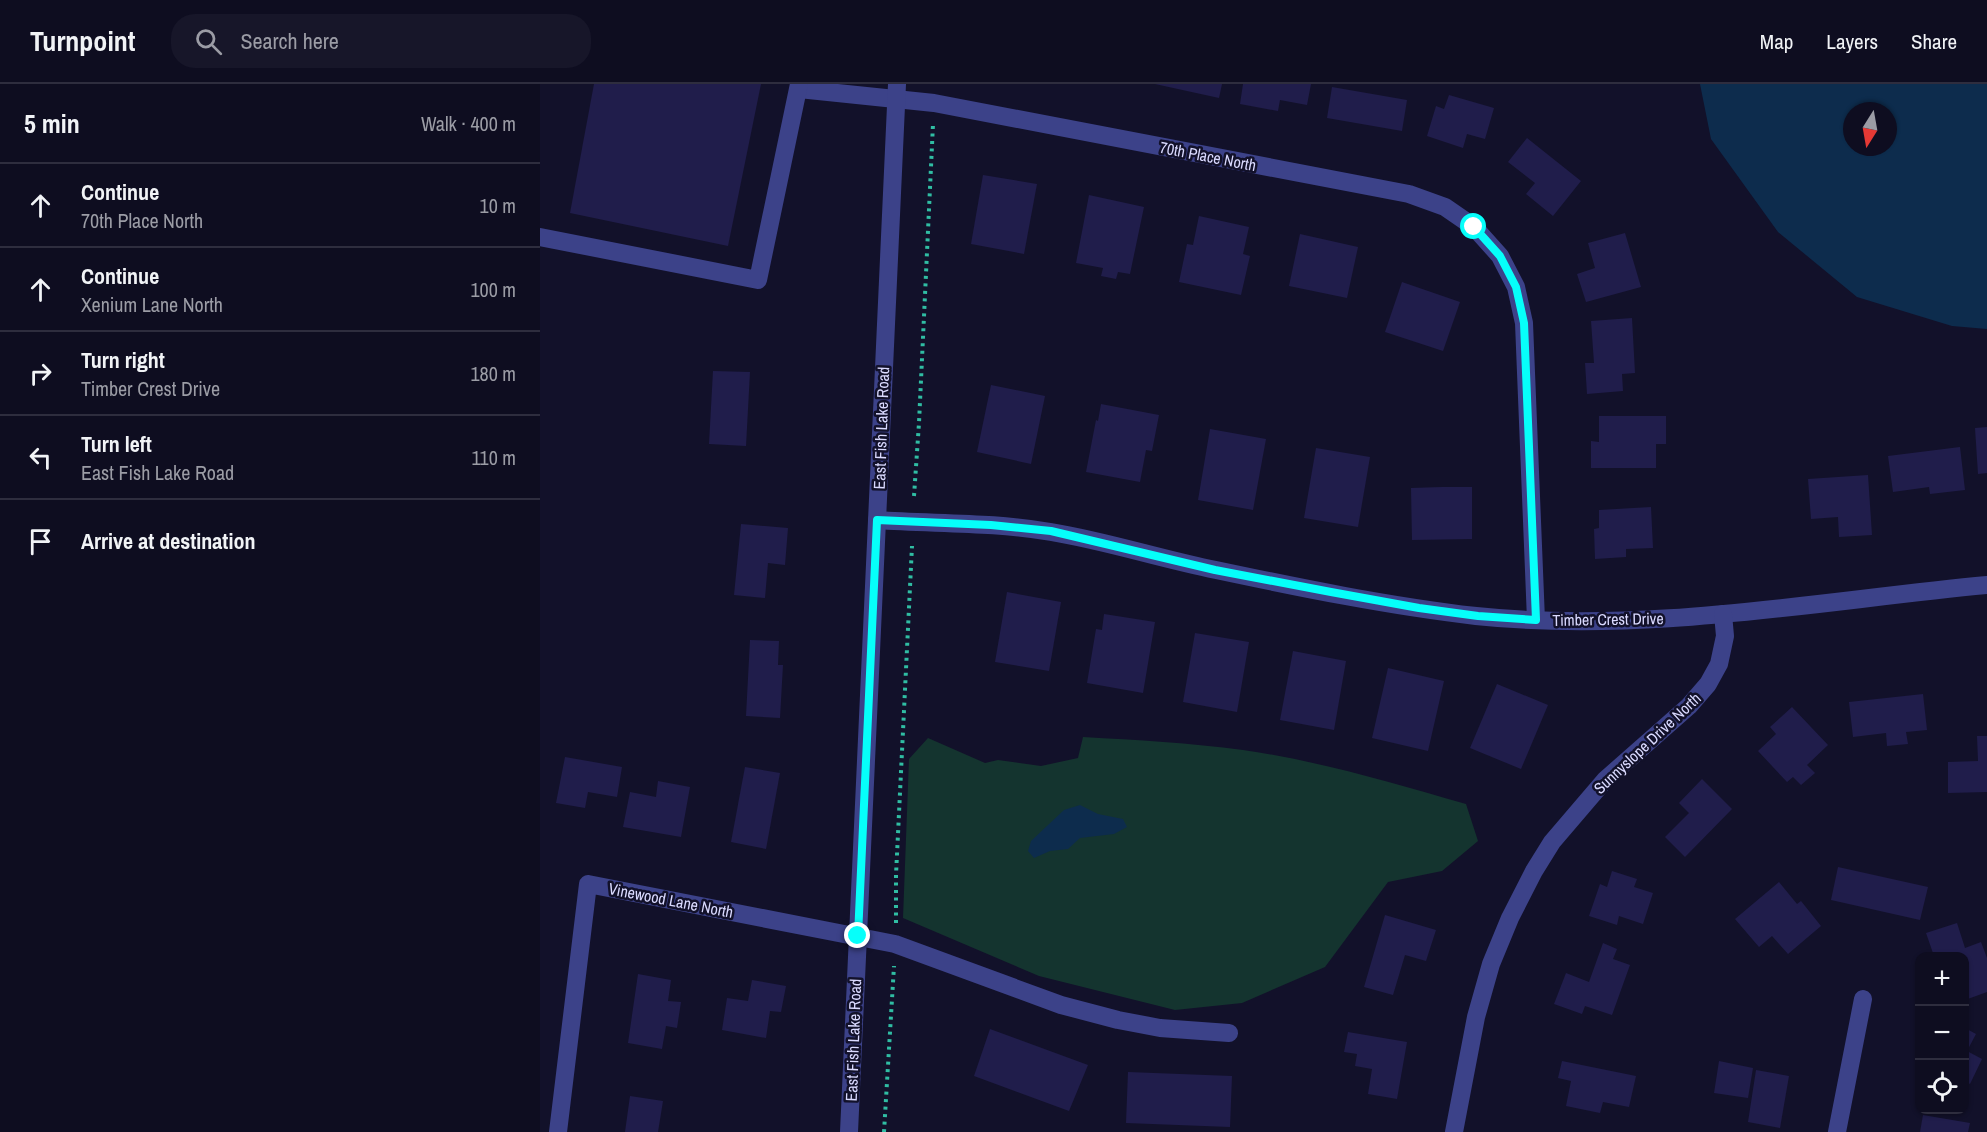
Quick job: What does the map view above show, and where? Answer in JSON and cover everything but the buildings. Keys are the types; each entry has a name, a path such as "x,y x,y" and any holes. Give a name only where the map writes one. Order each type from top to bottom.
{"street":[{"name":"70th Place North","path":"799,86 897,92 934,104 1410,194 1445,207 1474,227 1500,256 1516,287 1524,323 1536,620"},
{"path":"540,237 758,280 799,86"},
{"name":"East Fish Lake Road","path":"849,1132 897,92"},
{"name":"Timber Crest Drive","path":"877,520 991,525 1051,531 1215,570 1364,598 1478,616 1536,620 1605,621 1723,614 1987,585"},
{"name":"Sunnyslope Drive North","path":"1454,1132 1476,1017 1491,964 1510,918 1534,871 1552,842 1605,780 1689,706 1708,684 1719,663 1725,636 1723,614"},
{"name":"Vinewood Lane North","path":"558,1132 588,884 858,936"},
{"path":"858,936 895,944 1042,998 1118,1020 1160,1028 1229,1033"},
{"path":"1838,1132 1863,999"}],"path":[{"path":"914,496 934,104"},
{"path":"896,929 896,875 912,546"},
{"path":"884,1132 895,959"}],"green space":[{"path":"1083,737 1243,750 1356,773 1466,804 1478,841 1442,871 1388,882 1325,967 1242,1003 1175,1010 1039,976 903,918 909,759 928,738 985,763 998,760 1041,766 1078,758"}],"water":[{"path":"1700,84 1987,84 1987,329 1952,326 1857,297 1778,232 1711,139"},
{"path":"1080,805 1098,814 1123,819 1127,827 1114,834 1080,838 1068,849 1050,851 1034,858 1028,851 1031,841 1064,810"}],"route":[{"path":"858,936 877,520 991,525 1051,531 1215,570 1331,592 1419,608 1478,616 1536,620 1524,323 1516,287 1500,256 1474,227"}]}
